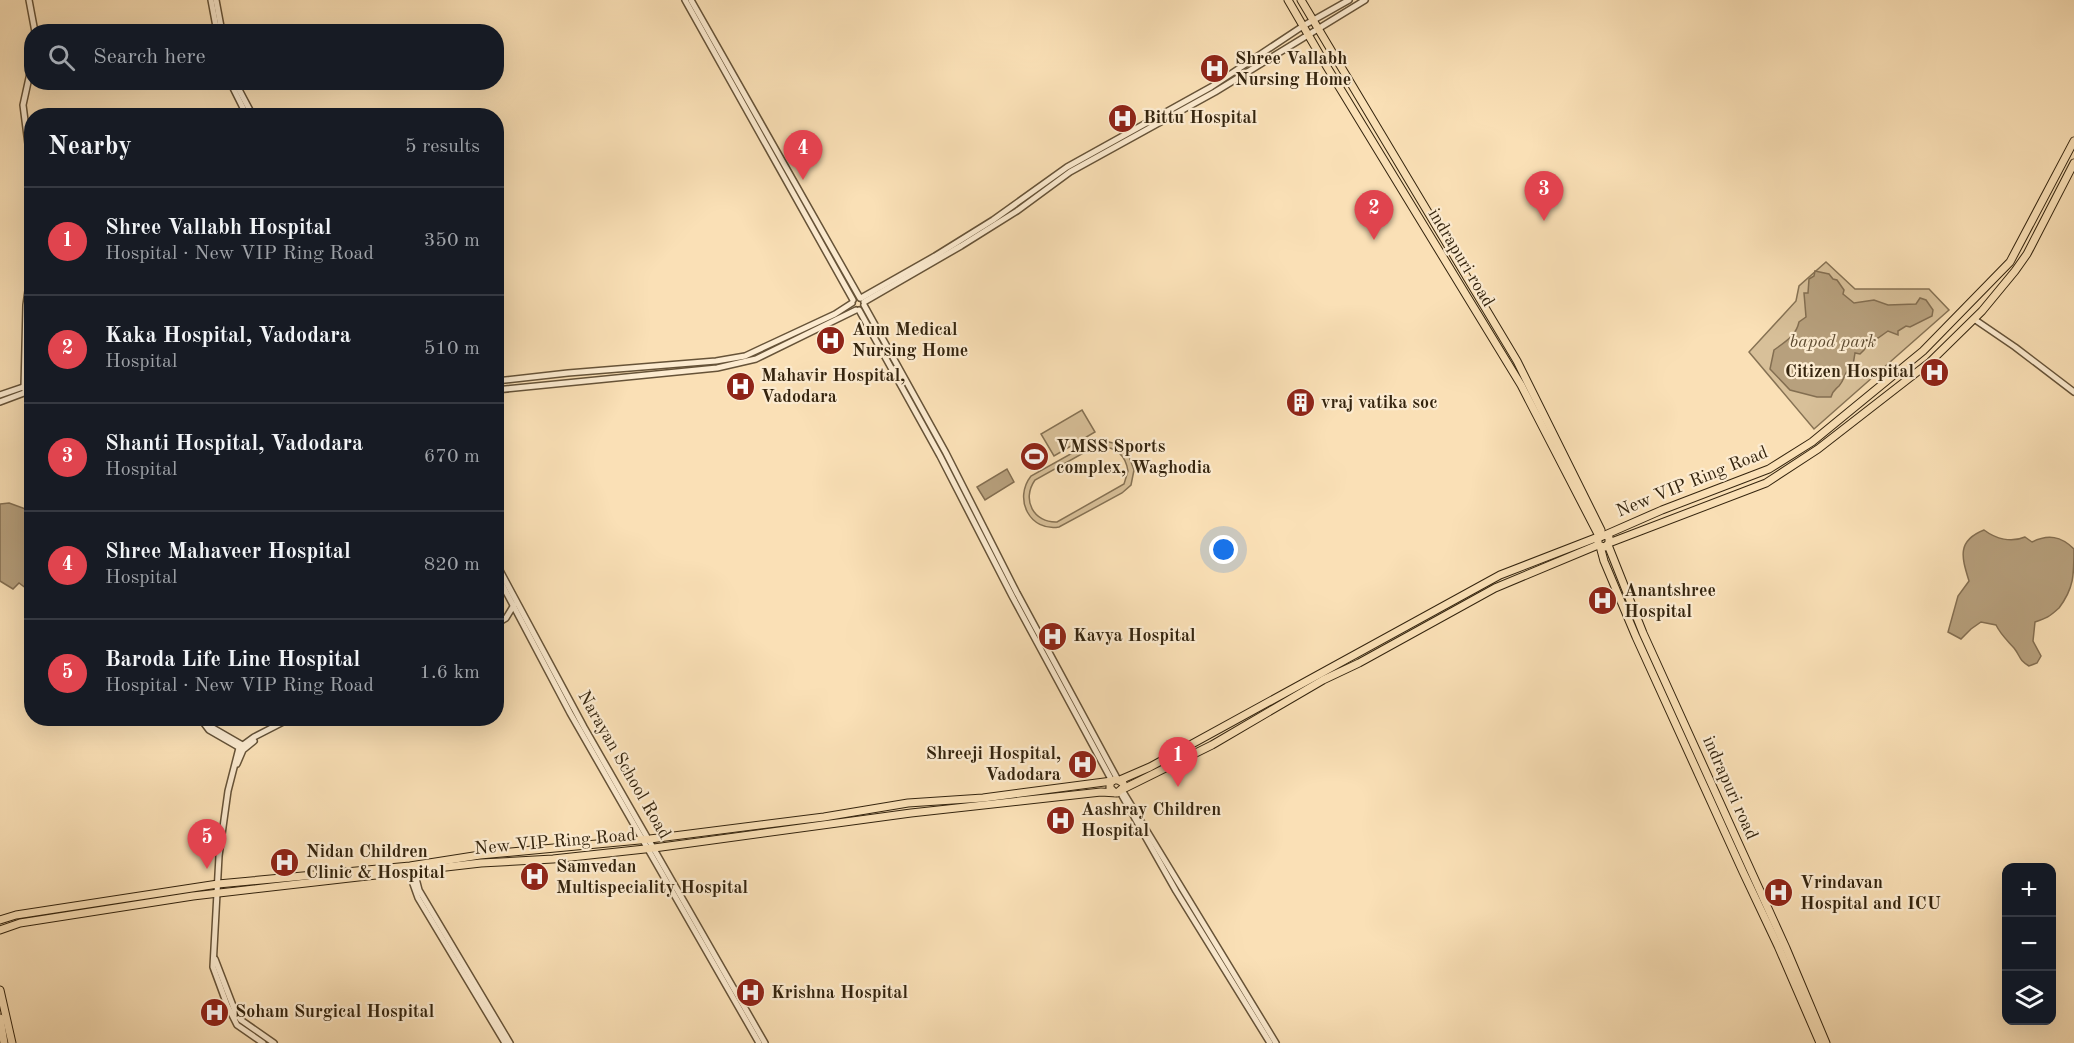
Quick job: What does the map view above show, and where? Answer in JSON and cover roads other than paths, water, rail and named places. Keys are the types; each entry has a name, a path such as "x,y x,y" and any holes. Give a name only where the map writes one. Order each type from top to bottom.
{"main road":[{"name":"indrapuri road","path":"1288,0 1527,395 1601,539"},
{"name":"indrapuri road","path":"1301,0 1517,361 1601,539 1604,561 1636,637 1779,946 1820,1043"},
{"name":"New VIP Ring Road","path":"0,920 16,915 218,884 651,848 910,813 1120,791 1212,745 1317,684 1438,621 1495,588 1662,510 1769,469 1812,442 1927,348 2010,262 2074,141"},
{"name":"New VIP Ring Road","path":"1609,544 1766,483 1813,453 1930,362 1974,319 2022,262 2074,163"},
{"name":"indrapuri road","path":"1601,539 1608,537 1643,633 1786,948 1826,1043"},
{"name":"New VIP Ring Road","path":"0,930 20,922 411,869 480,855 646,840 824,817 908,803 983,798 1116,780 1150,767 1500,575 1601,539"},
{"path":"1116,780 1123,783 1120,791 1110,788 1116,780"},
{"path":"0,990 12,1043"},
{"path":"0,1018 4,1043"}],"street":[{"path":"29,0 34,24"},
{"path":"211,0 216,24"},
{"path":"216,0 220,24"},
{"path":"685,0 852,301 853,308 857,310 940,456 1012,596 1116,780"},
{"path":"691,0 862,301 954,469 1116,780"},
{"path":"504,389 747,363 857,310 862,301 993,220 1067,167 1211,87 1303,26 1349,0"},
{"path":"504,380 716,361 745,356 835,314 852,301 862,301 961,246 1070,172 1215,92 1365,0"},
{"path":"24,113 26,90"},
{"path":"234,90 244,108"},
{"path":"239,90 249,108"},
{"path":"1974,319 2025,354 2074,392"},
{"path":"0,395 24,390"},
{"path":"0,402 24,391"},
{"path":"504,579 516,604"},
{"path":"504,585 516,604"},
{"path":"504,617 516,604"},
{"name":"Narayan School Road","path":"516,604 570,713 765,1043"},
{"path":"207,726 209,730 243,748"},
{"path":"263,1043 243,1030 232,1016 213,963 218,884 231,791 243,748 262,732 274,726"},
{"path":"243,748 282,726"},
{"path":"1120,791 1176,891 1270,1043"},
{"path":"1120,791 1276,1043"},
{"path":"651,848 759,1043"},
{"path":"411,869 418,898 505,1043"},
{"path":"411,869 420,890 510,1043"},
{"path":"214,959 235,1011 241,1020 274,1043"}],"place":[{"name":"Shree Vallabh Nursing Home","path":"1214,69"},
{"name":"Bittu Hospital","path":"1122,118"},
{"name":"Shree Mahaveer Hospital","path":"803,180"},
{"name":"Shanti Hospital, Vadodara","path":"1544,221"},
{"name":"Kaka Hospital, Vadodara","path":"1374,240"},
{"name":"Aum Medical Nursing Home","path":"831,340"},
{"name":"Citizen Hospital","path":"1935,372"},
{"name":"Mahavir Hospital, Vadodara","path":"740,386"},
{"name":"vraj vatika soc","path":"1300,403"},
{"name":"VMSS Sports complex, Waghodia","path":"1035,457"},
{"name":"Anantshree Hospital","path":"1603,601"},
{"name":"Kavya Hospital","path":"1052,636"},
{"name":"Shreeji Hospital, Vadodara","path":"1082,764"},
{"name":"Shree Vallabh Hospital","path":"1178,787"},
{"name":"Aashray Children Hospital","path":"1060,820"},
{"name":"Nidan Children Clinic & Hospital","path":"285,862"},
{"name":"Baroda Life Line Hospital","path":"207,869"},
{"name":"Samvedan Multispeciality Hospital","path":"535,877"},
{"name":"Vrindavan Hospital and ICU","path":"1779,893"},
{"name":"Krishna Hospital","path":"750,993"},
{"name":"Soham Surgical Hospital","path":"214,1012"}],"park label":[{"name":"bapod park","path":"1833,342"}]}
